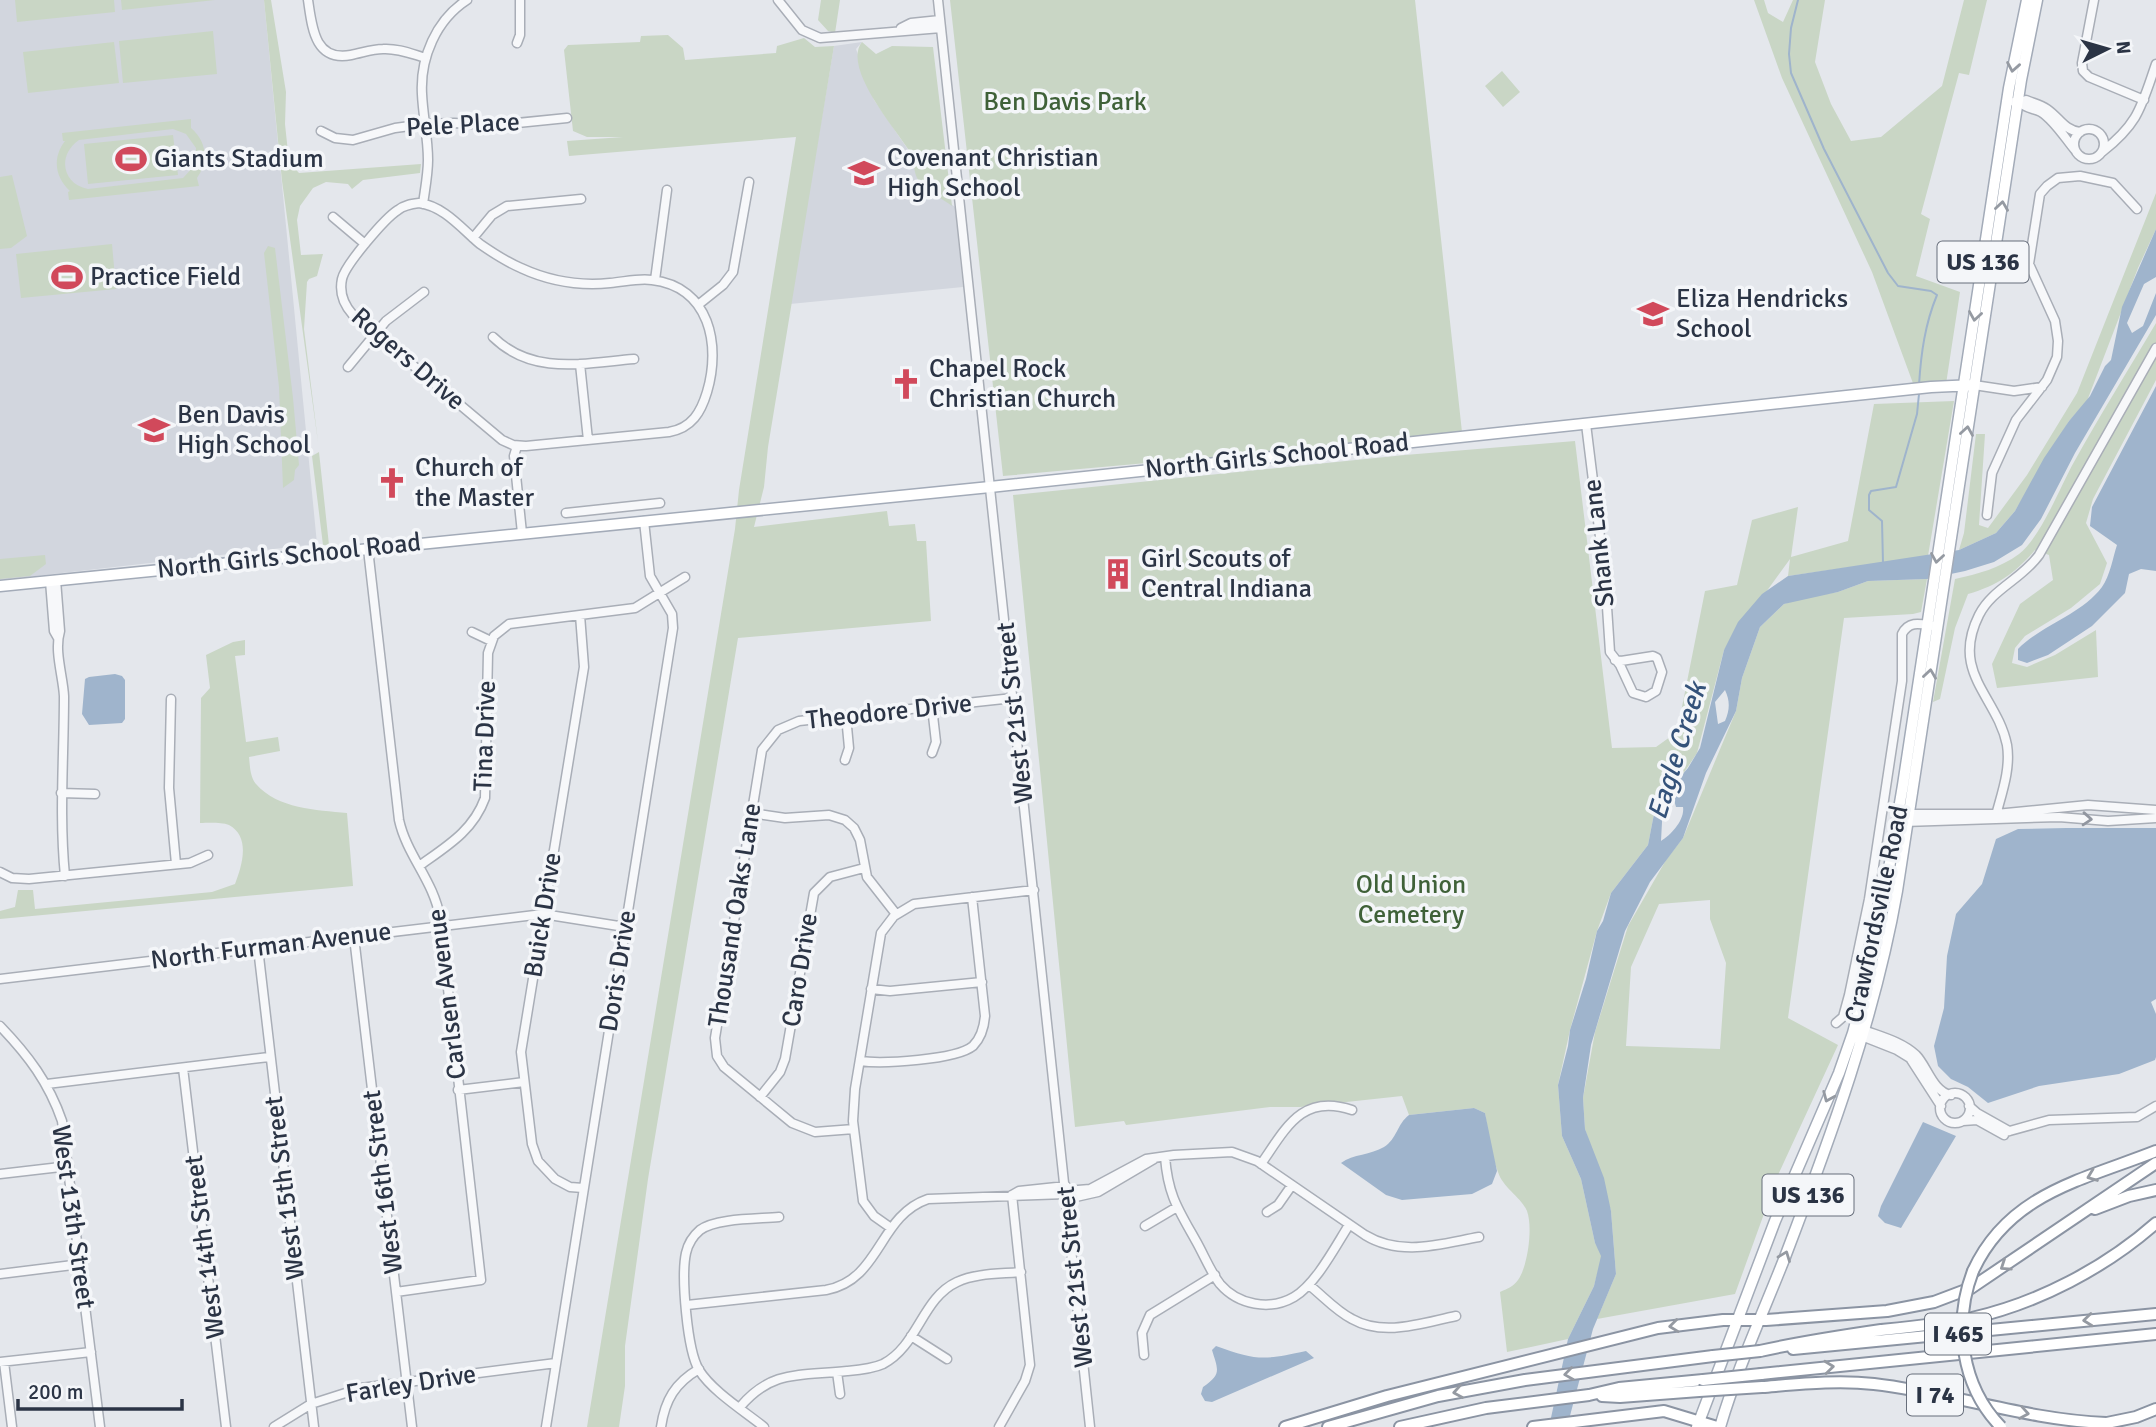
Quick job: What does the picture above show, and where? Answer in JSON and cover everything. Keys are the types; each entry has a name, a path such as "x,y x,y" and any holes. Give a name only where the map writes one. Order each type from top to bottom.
{"highway":[{"path":"2001,1427 1977,1393 1964,1355 1963,1310 1973,1271 1988,1243 1999,1229 2031,1203 2156,1151"},
{"path":"1285,1427 1387,1396 1658,1328 1711,1321 1887,1311 1934,1303 1971,1288 2156,1163"},
{"path":"2062,1228 2105,1205 2156,1190"},
{"path":"1759,1351 1811,1340 1945,1322 2000,1310 2072,1280 2118,1252 2156,1223"},
{"name":"I 465","path":"1328,1427 1438,1396 1525,1380 1759,1351 2156,1314"},
{"name":"I 465","path":"1400,1427 1486,1408 1589,1395 1619,1388 1701,1385 1761,1374 2156,1334"},
{"name":"I 74","path":"1701,1385 1762,1387 1826,1383 1875,1384 2064,1420 2106,1423 2136,1417 2156,1409"},
{"path":"1533,1427 1664,1411 1698,1424 1719,1427"},
{"path":"2088,1427 2106,1423"}],"main road":[{"name":"Crawfordsville Road","path":"1719,1427 1796,1227 1859,1032 1903,818 1947,523 2015,102 2027,0"},
{"name":"Crawfordsville Road","path":"2015,102 2037,0"},
{"name":"North Girls School Road","path":"0,586 1969,385"},
{"name":"Crawfordsville Road","path":"1698,1424 1777,1216 1859,1032"}],"street":[{"path":"308,0 314,35 321,46 332,54 343,56 387,49 426,58"},
{"path":"467,0 441,25 426,58 422,84 428,159 423,204 438,209 473,238 510,263 540,275 571,282 655,280 677,288 698,305 707,319 711,334 710,375 699,413 690,424 679,430 517,446 514,456 522,533"},
{"path":"517,43 520,35 520,0"},
{"path":"778,0 801,28 818,38 940,24"},
{"name":"West 21st Street","path":"938,0 1090,1427"},
{"path":"2094,0 2082,65 2085,74 2144,100"},
{"path":"2015,102 2046,116 2077,152 2089,159 2114,142 2134,121 2156,64"},
{"path":"2015,102 2026,100 2042,106 2069,130 2080,132 2091,129 2101,135 2117,136"},
{"name":"Pele Place","path":"321,131 335,138 353,140 395,128 425,124 497,125 567,118"},
{"path":"2077,152 2075,143 2080,132"},
{"path":"2101,135 2104,142 2102,152"},
{"path":"1987,515 1992,473 2016,420 2042,387 2056,362 2058,341 2053,316 2029,264 2040,194 2058,178 2080,176 2113,183 2137,209"},
{"path":"698,305 720,289 733,272 750,182"},
{"path":"655,280 667,190"},
{"path":"473,238 492,215 507,206 581,199"},
{"name":"Rogers Drive","path":"423,204 409,205 398,210 365,244 346,267 341,281 341,293 351,313 502,440 517,446"},
{"path":"333,217 365,244"},
{"path":"348,367 391,317 424,292"},
{"path":"493,337 509,350 532,361 554,365 634,359"},
{"path":"1995,816 2007,772 2007,749 2002,730 1971,666 1970,646 1975,624 1992,596 2024,573 2039,555 2156,348"},
{"path":"580,363 588,440"},
{"path":"1969,385 2014,391 2032,400"},
{"path":"2014,391 2042,387"},
{"name":"Shank Lane","path":"1586,424 1605,577 1610,652 1615,660 1620,665 1633,693 1646,697 1656,691 1662,672 1657,658 1653,656 1615,660"},
{"path":"566,513 660,503"},
{"path":"577,512 579,527"},
{"name":"Doris Drive","path":"546,1427 674,624 672,614 650,576 644,521"},
{"name":"Carlsen Avenue","path":"368,549 399,816 406,842 434,894 441,926 481,1280 396,1292"},
{"path":"472,632 491,641 501,628 512,622 635,608 685,577"},
{"path":"53,580 64,683 60,825 65,876"},
{"name":"Buick Drive","path":"580,615 584,667 522,1044 532,1144 538,1161 545,1171 559,1182 583,1188"},
{"name":"Crawfordsville Road","path":"1836,1023 1844,1014 1870,899 1902,681 1902,634 1910,625 1932,626"},
{"name":"Tina Drive","path":"419,866 467,830 485,798 488,653 491,641"},
{"name":"Theodore Drive","path":"770,738 780,729 795,722 1013,698"},
{"path":"171,699 169,788 176,864"},
{"path":"932,707 936,742 932,752"},
{"path":"845,760 849,748 846,716"},
{"name":"Thousand Oaks Lane","path":"770,738 760,757 715,1043 717,1056 723,1067 803,1129 821,1132 854,1129"},
{"path":"61,793 95,794"},
{"path":"1995,816 2088,805 2156,810"},
{"path":"751,813 785,818 829,815 843,819 854,828 860,840 864,868 872,884 896,914"},
{"path":"1903,818 1995,816 2108,821 2156,818"},
{"path":"0,872 12,878 23,879 65,876 197,861 208,855"},
{"name":"Caro Drive","path":"760,1097 778,1075 785,1059 813,895 828,878 864,868"},
{"path":"891,1227 874,1216 863,1201 853,1109 881,933 896,914 917,904 1034,890"},
{"path":"860,1060 880,1063 954,1055 967,1050 979,1039 985,1024 972,897"},
{"name":"North Furman Avenue","path":"0,979 544,914 625,928"},
{"name":"West 16th Street","path":"354,936 412,1427"},
{"name":"West 15th Street","path":"258,948 314,1427"},
{"path":"871,989 888,992 982,982"},
{"name":"West 13th Street","path":"0,1026 26,1054 47,1084 62,1121 100,1427"},
{"path":"1859,1032 1901,1044 1912,1052 1940,1090 1962,1096 1977,1113 2006,1133"},
{"path":"1859,1032 1910,1058 1941,1106 1942,1115 1947,1121 1955,1123 1975,1120 2006,1133 2049,1120 2137,1117 2156,1106"},
{"path":"47,1084 270,1057"},
{"name":"West 14th Street","path":"183,1068 226,1427"},
{"path":"458,1090 524,1082"},
{"path":"1941,1106 1944,1099 1951,1094"},
{"path":"1261,1164 1292,1120 1300,1114 1311,1108 1339,1106 1352,1110"},
{"path":"1963,1121 1969,1113 1969,1106"},
{"path":"687,1305 826,1290 841,1286 864,1270 891,1227 906,1210 928,1199 1098,1192 1154,1159 1230,1151 1248,1156 1261,1164 1373,1240 1400,1248 1417,1248 1479,1237"},
{"path":"1165,1157 1168,1188 1215,1275 1233,1295 1259,1305 1289,1300 1309,1285 1349,1225"},
{"path":"0,1174 69,1166"},
{"path":"1267,1212 1278,1205 1293,1185"},
{"path":"999,1427 1025,1381 1030,1364 1013,1195"},
{"path":"1145,1226 1177,1207"},
{"path":"764,1427 711,1384 699,1369 691,1351 685,1257 696,1234 714,1224 779,1217"},
{"path":"0,1273 81,1264"},
{"path":"740,1407 755,1390 771,1381 865,1369 883,1364 901,1351 936,1299 953,1284 972,1277 1021,1272"},
{"path":"1144,1355 1142,1333 1150,1315 1215,1275"},
{"path":"1309,1285 1346,1316 1369,1326 1395,1328 1456,1316"},
{"path":"911,1336 947,1359"},
{"path":"12,1427 2,1362 91,1352"},
{"name":"Farley Drive","path":"274,1427 311,1404 368,1386 556,1363"},
{"path":"661,1427 670,1396 683,1380 699,1369"},
{"path":"837,1372 840,1394"}],"shaded area":[{"path":"0,0 264,0 317,544 0,580"},
{"name":"Covenant Christian High School","path":"862,42 856,49 874,100 909,151 918,180 955,207 963,287 790,304 834,46"}],"green space":[{"path":"15,0 114,0 115,12 17,22"},
{"path":"121,0 215,0 122,10"},
{"path":"264,0 271,0 286,92 285,124 289,162 299,173 421,164 420,173 363,180 352,189 348,184 326,182 313,188 300,206 297,220 301,255 323,254 317,276 307,282 304,329 318,442 282,181"},
{"path":"821,0 840,0 835,33 828,31 818,20"},
{"name":"Ben Davis Park","path":"950,0 1415,0 1462,432 1003,476"},
{"path":"1754,0 1764,0 1768,13 1783,22 1793,0 1825,0 1815,62 1831,104 1851,141 1881,137 1942,86 1964,0 1987,0 1969,75 1959,73 1921,214 1930,219 1916,276 1960,292 1946,384 1914,386 1872,272 1782,78"},
{"path":"213,31 217,74 123,83 119,41"},
{"path":"668,35 683,48 685,60 776,53 777,46 804,38 815,47 834,46 768,447 764,487 754,527 887,511 889,526 915,524 917,541 926,541 931,621 738,638 648,1179 625,1346 625,1386 619,1427 587,1427 735,529 796,137 569,156 567,141 623,137 587,137 573,131 564,50 568,45 640,42 641,36"},
{"path":"114,42 119,83 28,93 23,52"},
{"path":"862,42 876,54 892,46 933,47 952,206 918,180 910,153 872,97 859,66 858,53"},
{"path":"1502,71 1520,92 1503,107 1485,86"},
{"path":"191,119 191,128 203,145 205,158 197,178 199,186 69,200 70,191 61,180 57,167 58,154 65,141 62,133","holes":["173,129 186,134 196,148 195,165 183,178 88,189 79,186 68,175 65,161 67,153 79,140"]},
{"name":"Giants Stadium","path":"173,135 178,175 88,184 84,144"},
{"path":"12,175 27,236 11,248 0,249 0,177"},
{"path":"2156,193 2156,229 2138,268 2087,401 2069,421 2015,511 1996,533 1959,550 1964,533 1976,434 1985,434 1979,525 1988,528 2027,475 2077,393"},
{"name":"Practice Field","path":"112,244 116,289 21,298 16,254"},
{"path":"268,246 275,248 299,465 295,470 294,480 283,488 279,387 264,253"},
{"path":"2156,323 2156,380 2093,499 2086,523 2107,563 2100,584 2071,608 2025,636 2015,648 2012,663 2027,667 2055,655 2096,630 2098,677 1997,688 1992,664 2020,604 2053,580 2049,555 2035,550 2005,578 1968,594 1955,628 1940,699 1933,702 1955,579 1980,573 2012,559 2035,536 2084,444"},
{"name":"Old Union Cemetery","path":"1954,401 1928,556 1788,576 1790,559 1724,650 1697,753 1660,800 1654,814 1648,845 1611,893 1597,931 1558,1085 1562,1136 1581,1179 1595,1243 1602,1256 1594,1286 1568,1339 1507,1352 1500,1292 1514,1284 1522,1274 1528,1246 1529,1218 1524,1206 1500,1178 1485,1113 1474,1108 1409,1115 1402,1096 1300,1107 1270,1107 1126,1125 1124,1121 1075,1127 1013,495 1405,455 1575,441 1612,748 1656,747 1677,732 1705,591 1737,585 1752,520 1798,507 1791,557 1848,541 1874,404"},
{"path":"319,452 329,545 323,545 312,456"},
{"path":"45,555 46,564 30,576 0,579 0,559"},
{"path":"1927,579 1921,612 1844,618 1788,1018 1838,1045 1778,1175 1735,1294 1597,1319 1616,1274 1611,1211 1585,1129 1583,1098 1595,1032 1628,926 1666,860 1683,838 1736,711 1742,678 1760,627 1784,604 1838,592 1868,581","holes":["1710,900 1710,919 1726,963 1720,1049 1626,1046 1631,967 1659,904"]},
{"path":"245,640 245,655 235,656 246,742 278,737 280,751 249,757 253,778 256,784 275,799 298,807 347,813 353,886 0,919 0,911 15,907 18,890 33,890 35,909 212,892 235,884 243,852 236,830 229,825 200,823 201,698 210,688 206,655 233,642"}],"water":[{"name":"Eagle Creek","path":"2156,229 2156,277 2144,284 2127,323 2132,333 2143,326 2156,293 2156,315 2075,453 2041,519 2022,545 1994,562 1965,571 1927,579 1868,581 1838,592 1784,604 1760,627 1742,678 1736,711 1706,773 1683,838 1650,882 1625,931 1591,1045 1583,1098 1585,1129 1604,1178 1611,1211 1616,1274 1593,1329 1567,1427 1549,1427 1568,1339 1594,1286 1601,1256 1595,1243 1581,1179 1562,1136 1558,1085 1570,1030 1597,931 1603,921 1611,893 1648,845 1654,814 1660,800 1688,768 1700,748 1724,650 1738,622 1762,594 1788,576 1959,550 1996,533 2015,511 2044,458 2090,396 2105,366 2111,360 2122,307","holes":["1725,690 1729,701 1728,713 1725,721 1718,724 1715,702","1672,793 1676,807 1683,807 1682,817 1661,841 1663,803"]},
{"path":"2156,386 2156,571 2141,569 2129,574 2125,593 2092,626 2048,655 2027,663 2018,660 2018,649 2028,640 2084,605 2105,583 2117,545 2090,526 2092,507"},
{"path":"115,674 125,680 125,719 122,723 89,725 82,714 85,679"},
{"path":"2156,828 2156,999 2151,1002 2156,1014 2156,1057 2155,1060 2119,1074 2039,1086 1988,1103 1968,1087 1951,1079 1938,1066 1934,1046 1944,1008 1947,956 1956,914 1982,884 1996,839 2018,829"},
{"path":"1474,1108 1485,1113 1497,1171 1492,1184 1472,1194 1402,1200 1386,1195 1341,1163 1384,1147 1409,1115"},
{"path":"1923,1122 1956,1136 1901,1228 1885,1223 1878,1216"},
{"path":"1216,1346 1251,1357 1280,1356 1306,1351 1314,1358 1212,1402 1205,1401 1201,1394 1203,1387 1213,1379 1217,1371 1212,1350"}],"waterway":[{"path":"1798,0 1791,28 1791,73 1824,149 1888,273 1898,286 1931,291 1937,295 1924,339 1919,385"},
{"path":"1883,563 1882,521 1869,510 1869,495 1871,491 1896,487 1917,414 1919,394"}],"place":[{"name":"Giants Stadium","path":"131,159"},
{"name":"Covenant Christian High School","path":"864,173"},
{"name":"Practice Field","path":"67,277"},
{"name":"Eliza Hendricks School","path":"1653,314"},
{"name":"Chapel Rock Christian Church","path":"906,384"},
{"name":"Ben Davis High School","path":"154,430"},
{"name":"Church of the Master","path":"392,483"},
{"name":"Girl Scouts of Central Indiana","path":"1118,574"}]}
